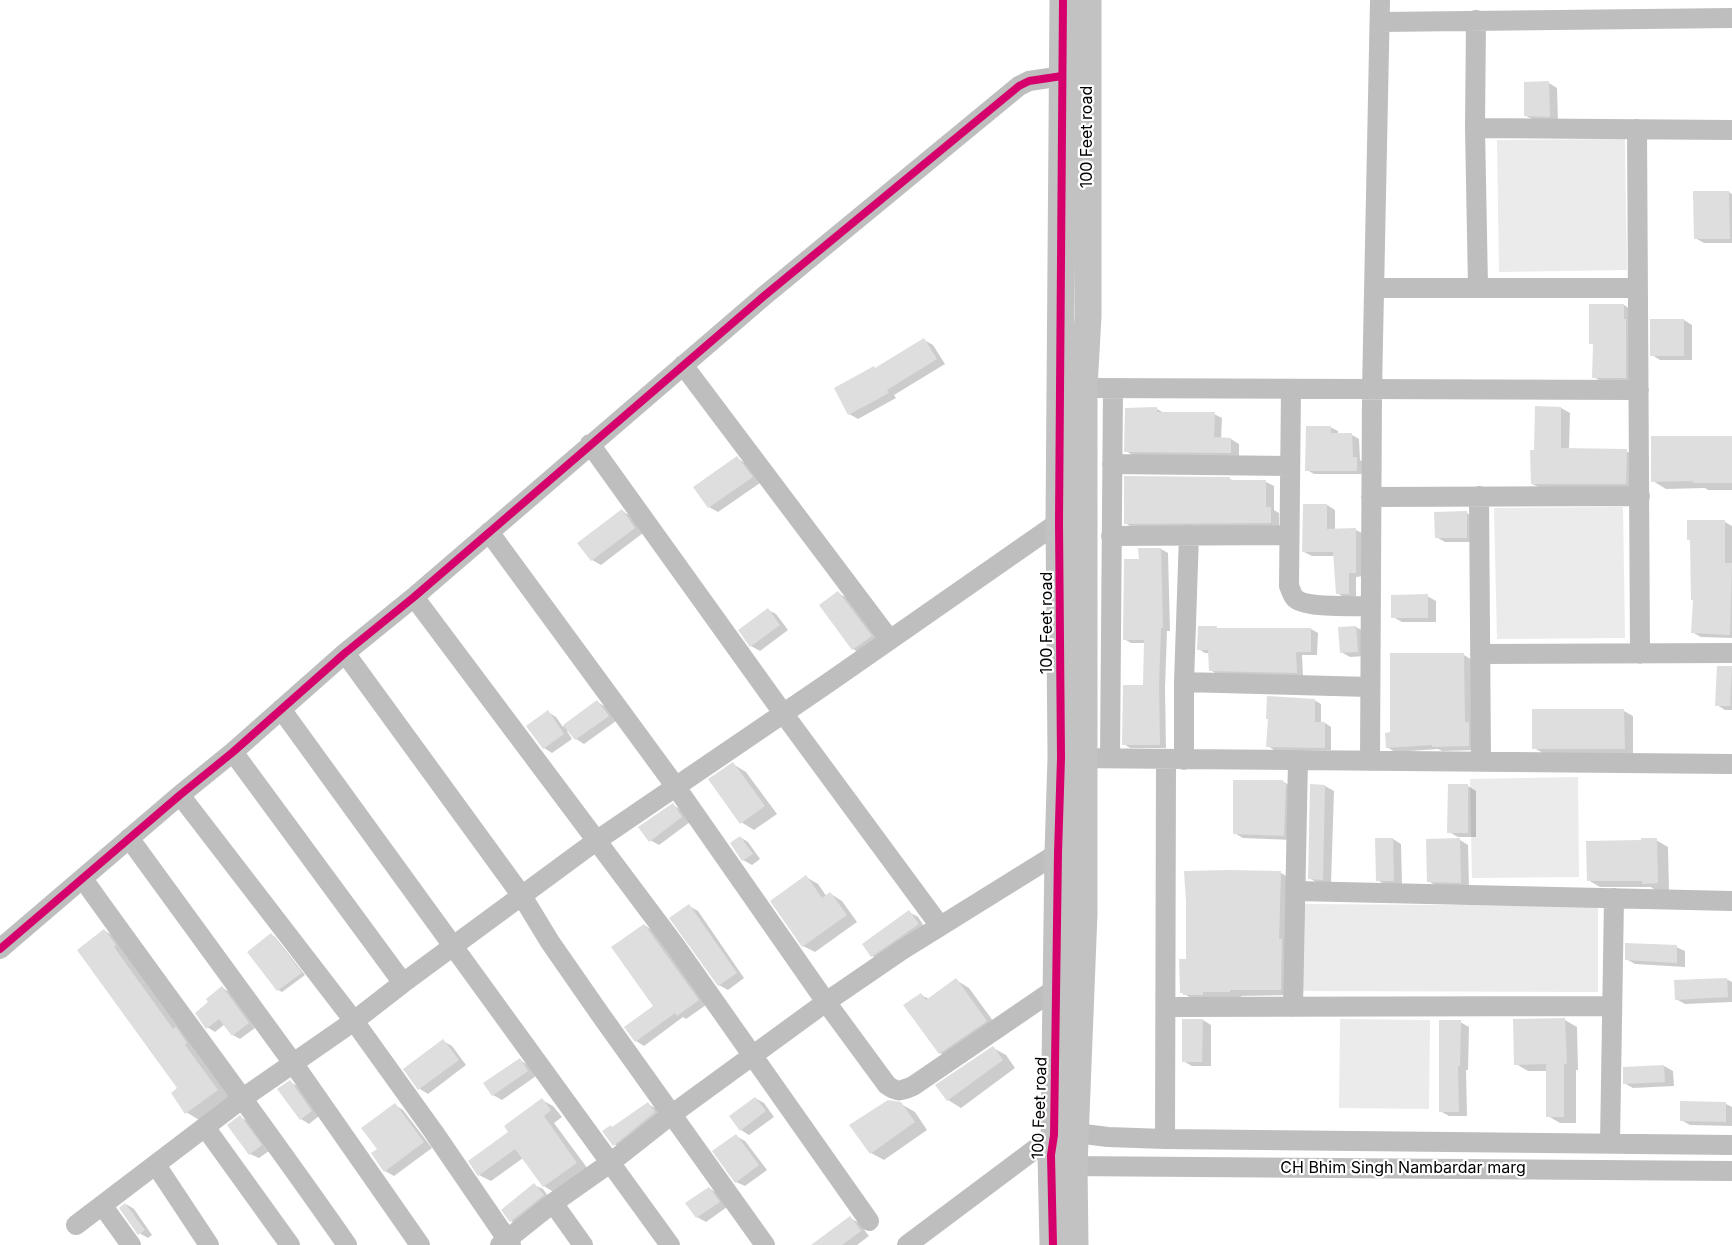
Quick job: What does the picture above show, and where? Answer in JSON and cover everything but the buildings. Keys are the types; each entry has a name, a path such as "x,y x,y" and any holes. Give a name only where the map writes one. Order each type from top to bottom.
{"street":[{"name":"100 Feet road","path":"1053,1245 1063,1166 1084,913 1072,758 1059,522 1063,0"},
{"name":"100 Feet road","path":"1065,1134 1055,989 1058,853 1072,758 1088,316 1088,0"},
{"path":"1370,761 1372,390 1380,0"},
{"path":"1380,22 1732,18"},
{"path":"1476,20 1475,128 1478,287"},
{"path":"0,949 773,288 1019,86 1029,81 1062,76"},
{"path":"1475,128 1732,130"},
{"path":"1637,129 1640,654"},
{"path":"1375,288 1637,288"},
{"path":"683,365 890,640"},
{"path":"1084,388 1639,390"},
{"path":"1110,758 1113,388"},
{"path":"1291,389 1289,586 1294,598 1303,603 1371,606"},
{"path":"590,444 939,926"},
{"path":"1112,464 1290,466"},
{"path":"1479,496 1481,762"},
{"path":"1371,497 1640,496"},
{"path":"76,1226 243,1098 354,1022 597,841 1059,522"},
{"path":"489,532 676,787 826,1002 887,1085 894,1090 913,1086 1055,989"},
{"path":"1111,536 1289,535"},
{"path":"1165,1139 1166,1007 1175,759 1184,682 1189,536"},
{"path":"414,597 674,944 869,1221"},
{"path":"345,653 522,896 550,942 765,1245"},
{"path":"1480,654 1732,653"},
{"path":"1184,682 1370,687"},
{"path":"281,709 670,1245"},
{"path":"233,752 404,983"},
{"path":"1072,758 1732,764"},
{"path":"1293,1007 1298,760"},
{"path":"180,795 354,1022 433,1131 506,1243 553,1203 826,1002 939,926 1058,853"},
{"path":"129,838 293,1063 420,1245"},
{"path":"83,879 347,1245"},
{"path":"1296,891 1732,901"},
{"path":"1610,1143 1614,898"},
{"path":"1166,1007 1612,1006"},
{"path":"205,1127 290,1245"},
{"path":"907,1245 1065,1134"},
{"name":"CH Bhim Singh Nambardar marg","path":"1065,1134 1165,1139 1732,1144"},
{"path":"156,1165 209,1245"},
{"name":"100 Feet road","path":"1063,1166 1075,1245"},
{"name":"CH Bhim Singh Nambardar marg","path":"1063,1166 1732,1171"},
{"path":"553,1203 583,1245"},
{"path":"102,1205 131,1245"}],"shaded area":[{"path":"1625,139 1627,270 1499,272 1497,140"},
{"path":"1623,507 1625,638 1497,639 1494,508"},
{"path":"1578,777 1579,877 1472,878 1470,779"},
{"path":"1302,904 1598,906 1598,992 1301,991"},
{"path":"1340,1019 1430,1020 1429,1109 1339,1108"}],"cycle path":[{"path":"1053,1245 1051,1155 1054,1135 1061,758 1059,522 1063,0"},
{"path":"0,949 764,296 1019,86 1029,81 1062,76"}]}
